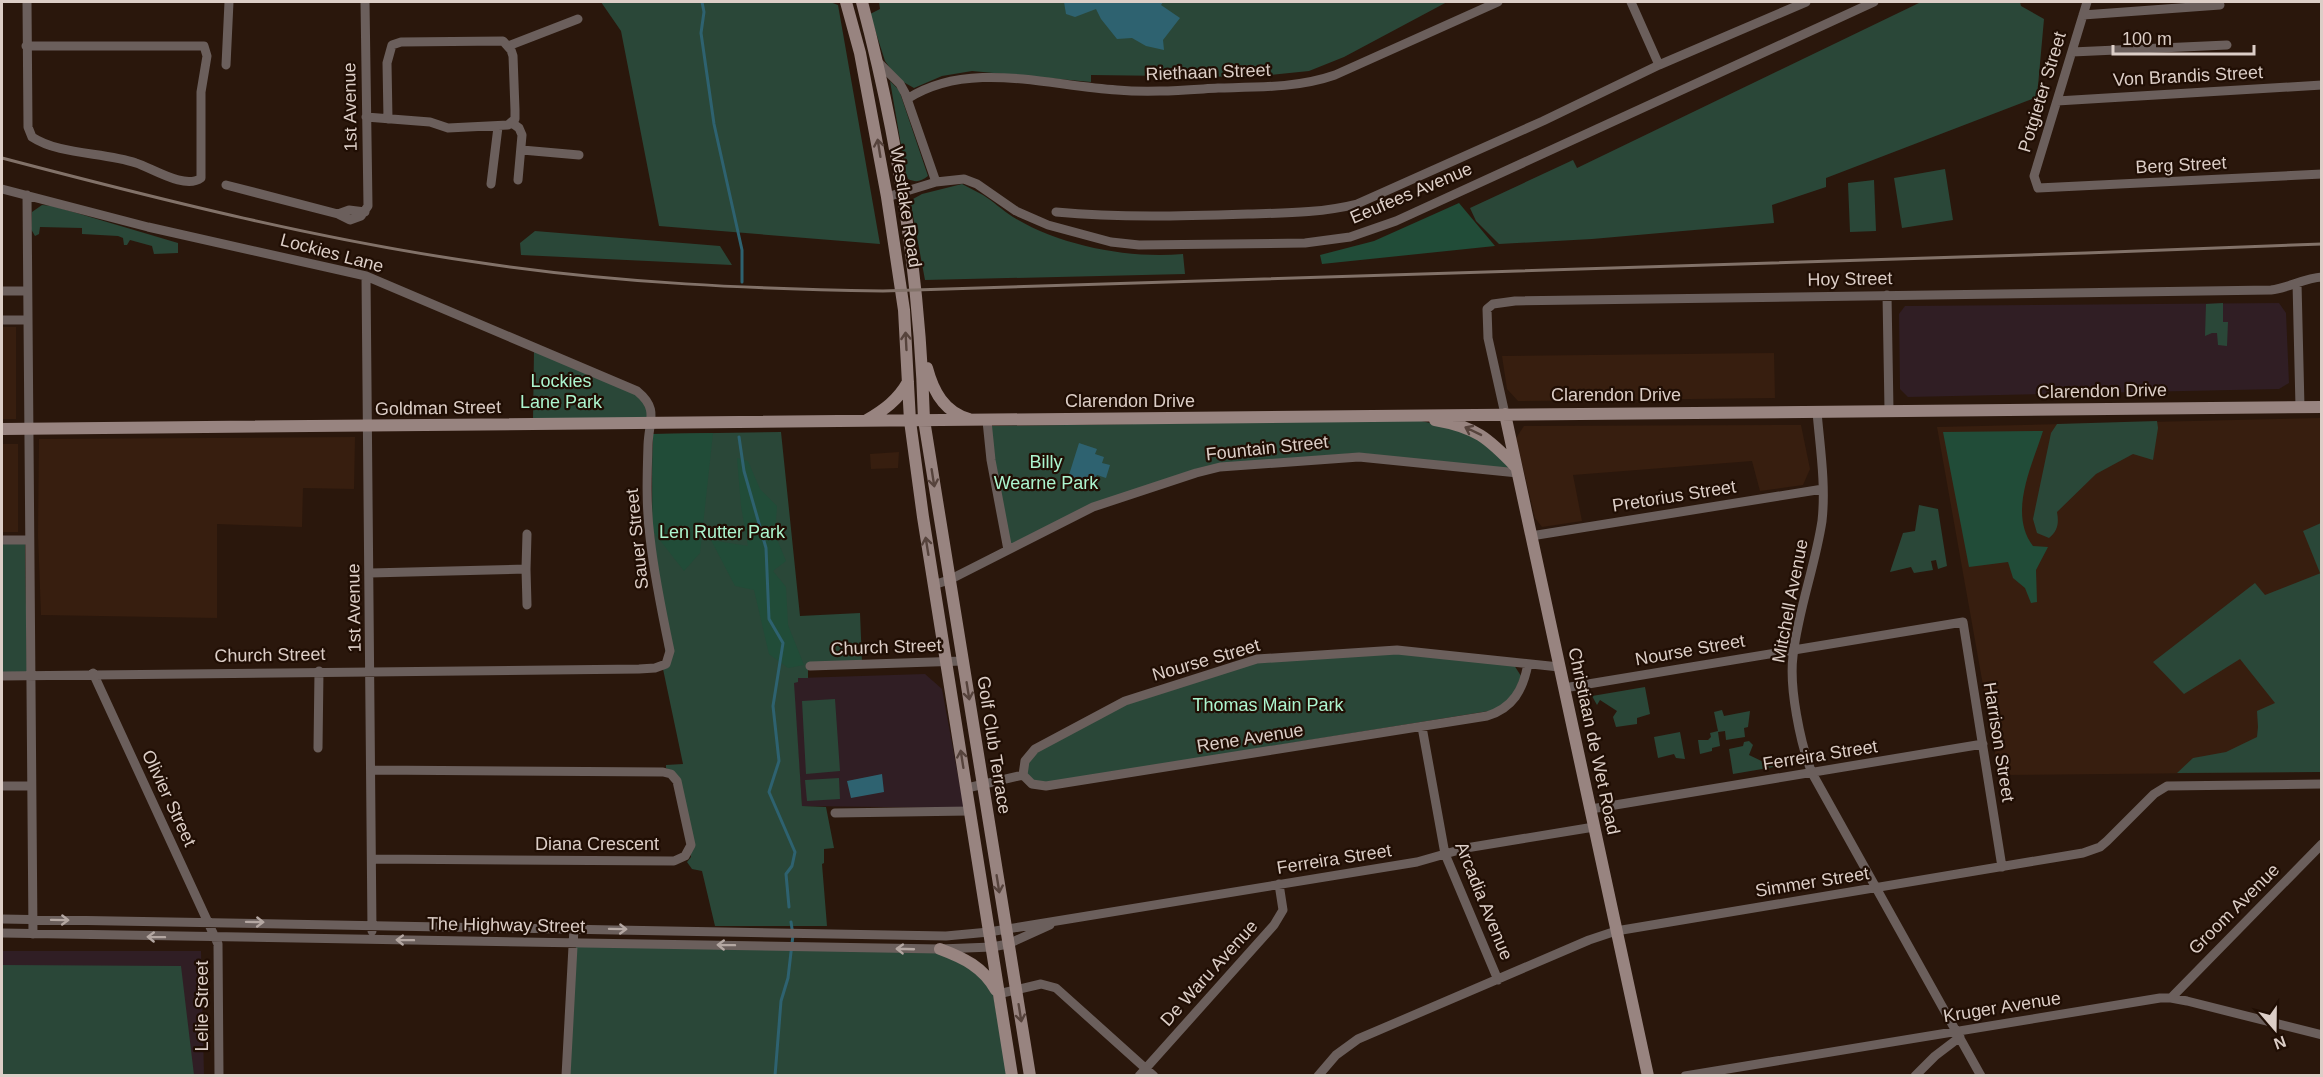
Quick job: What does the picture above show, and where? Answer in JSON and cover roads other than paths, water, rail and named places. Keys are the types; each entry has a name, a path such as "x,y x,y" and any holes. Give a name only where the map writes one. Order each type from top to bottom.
{"street":[{"path":"26,46 204,46 207,56 201,92 201,178 196,182 186,182 131,161 49,145 32,137 27,127 26,46 27,2"},
{"path":"226,65 229,2"},
{"name":"1st Avenue","path":"226,185 338,214 349,210 365,212 368,206 365,2"},
{"name":"Westlake Road","path":"846,2 864,74 887,197 904,310 910,421"},
{"name":"Westlake Road","path":"862,2 887,102 919,313 924,420"},
{"name":"Riethaan Street","path":"907,99 931,86 971,77 1119,91 1257,87 1312,82 1335,75 1498,2"},
{"path":"1631,2 1659,65"},
{"name":"Eeufees Avenue","path":"1056,212 1118,217 1299,212 1345,207 1376,197 1659,65 1806,2"},
{"name":"Eeufees Avenue","path":"887,197 954,178 970,180 1016,211 1042,222 1079,234 1123,244 1305,243 1350,237 1396,221 1874,2"},
{"name":"Potgieter Street","path":"2042,190 2036,186 2034,176 2087,2"},
{"path":"2083,15 2220,5"},
{"path":"508,46 578,19"},
{"path":"388,119 387,63 392,45 401,42 488,40 503,41 513,56 515,110 512,123"},
{"path":"2072,52 2227,45"},
{"path":"878,62 900,84 936,182"},
{"name":"Von Brandis Street","path":"2057,101 2322,85"},
{"path":"366,117 430,122 448,128 498,127 512,123"},
{"path":"512,123 521,131 522,150 518,180"},
{"path":"490,184 498,127"},
{"path":"522,150 579,155"},
{"name":"Berg Street","path":"2042,190 2322,174"},
{"name":"Lockies Lane","path":"2,189 148,228 366,276 627,386 644,396 651,406 652,414 649,424"},
{"path":"27,195 27,361 30,429 28,540 33,934"},
{"name":"1st Avenue","path":"366,276 372,939"},
{"name":"Hoy Street","path":"1504,414 1486,329 1486,312 1493,304 1515,301 2271,290 2322,277"},
{"path":"2297,283 2300,407"},
{"path":"2,291 27,291"},
{"path":"1887,295 1889,410"},
{"path":"2,320 27,320"},
{"path":"922,356 933,387 942,401 956,414 980,421 991,460 1008,550"},
{"path":"863,422 890,405 902,393 908,382"},
{"name":"Clarendon Drive","path":"910,421 2322,407"},
{"name":"Mitchell Avenue","path":"1817,412 1823,489 1820,533 1794,649 1792,670 1798,719 1812,773 1981,1076"},
{"name":"Christiaan de Wet Road","path":"1504,414 1648,1076"},
{"path":"1408,416 1472,429 1490,441 1518,471"},
{"name":"Golf Club Terrace","path":"924,420 1030,1076"},
{"name":"Goldman Street","path":"2,429 910,421"},
{"name":"Golf Club Terrace","path":"910,421 933,585 1012,1076"},
{"name":"Sauer Street","path":"646,669 666,664 670,651 650,536 647,483 649,424"},
{"name":"Fountain Street","path":"933,585 949,580 1093,507 1220,467 1359,457 1518,471"},
{"name":"Pretorius Street","path":"1531,536 1823,489"},
{"path":"527,534 527,605"},
{"path":"2,540 28,540"},
{"path":"370,573 526,569"},
{"name":"Nourse Street","path":"1564,688 1962,622"},
{"name":"Harrison Street","path":"1962,622 2002,867"},
{"name":"Nourse Street","path":"1023,775 1024,761 1035,749 1115,706 1257,659 1397,650 1559,667"},
{"name":"Church Street","path":"810,666 963,661"},
{"name":"Rene Avenue","path":"1023,775 1032,784 1046,786 1487,716 1502,710 1516,698 1524,682 1528,664"},
{"name":"Church Street","path":"2,676 646,669"},
{"path":"318,748 319,671"},
{"name":"Olivier Street","path":"93,674 215,937"},
{"name":"Arcadia Avenue","path":"1422,727 1445,854 1498,980"},
{"name":"Ferreira Street","path":"1591,809 1983,744"},
{"name":"Diana Crescent","path":"372,770 663,771 671,774 677,781 691,845 685,856 674,861 372,860"},
{"path":"967,788 1023,775"},
{"name":"Simmer Street","path":"1318,1076 1336,1055 1351,1043 1589,940 1616,931 2083,853 2100,847 2154,794 2167,786 2322,784"},
{"path":"2,786 32,786"},
{"path":"835,813 970,811"},
{"name":"Ferreira Street","path":"1005,928 1417,862 1482,846 1594,827"},
{"name":"Groom Avenue","path":"2171,998 2322,844"},
{"name":"De Waru Avenue","path":"1142,1072 1274,925 1283,909 1279,884"},
{"name":"Ferreira Street","path":"1008,944 1078,916"},
{"name":"The Highway Street","path":"2,919 779,931 946,936 989,932 1005,928"},
{"path":"566,1076 574,928"},
{"name":"The Highway Street","path":"2,933 940,950 1008,944"},
{"name":"Lelie Street","path":"215,937 219,953 219,1076"},
{"path":"940,950 963,958 976,966 989,979 998,993 1041,984 1056,988 1142,1072 1154,1076"},
{"name":"Kruger Avenue","path":"1684,1076 1958,1034 2171,998 2322,1035"},
{"path":"1915,1076 1958,1034"}],"water":[{"path":"1064,2 1163,2 1161,5 1180,18 1163,40 1164,50 1146,46 1132,38 1117,39 1096,9 1075,17 1066,14"},
{"path":"1079,443 1097,449 1095,454 1104,457 1102,463 1110,465 1106,478 1097,475 1094,481 1086,478 1084,484 1068,478"},
{"path":"882,774 884,792 851,798 847,781"}],"waterway":[{"path":"702,2 704,12 701,33 714,124 742,250 742,282"},
{"path":"739,437 744,471 766,548 769,619 783,643 773,706 779,761 769,792 795,852 792,866 786,874 789,907"},
{"path":"775,1076 781,1001 788,978 793,935 791,922"}],"railway":[{"path":"2,158 244,218 427,255 587,276 784,289 883,291 2322,244"}],"park label":[{"name":"Lockies Lane Park","path":"561,391"},
{"name":"Billy Wearne Park","path":"1046,472"},
{"name":"Len Rutter Park","path":"722,532"},
{"name":"Thomas Main Park","path":"1268,705"}]}
